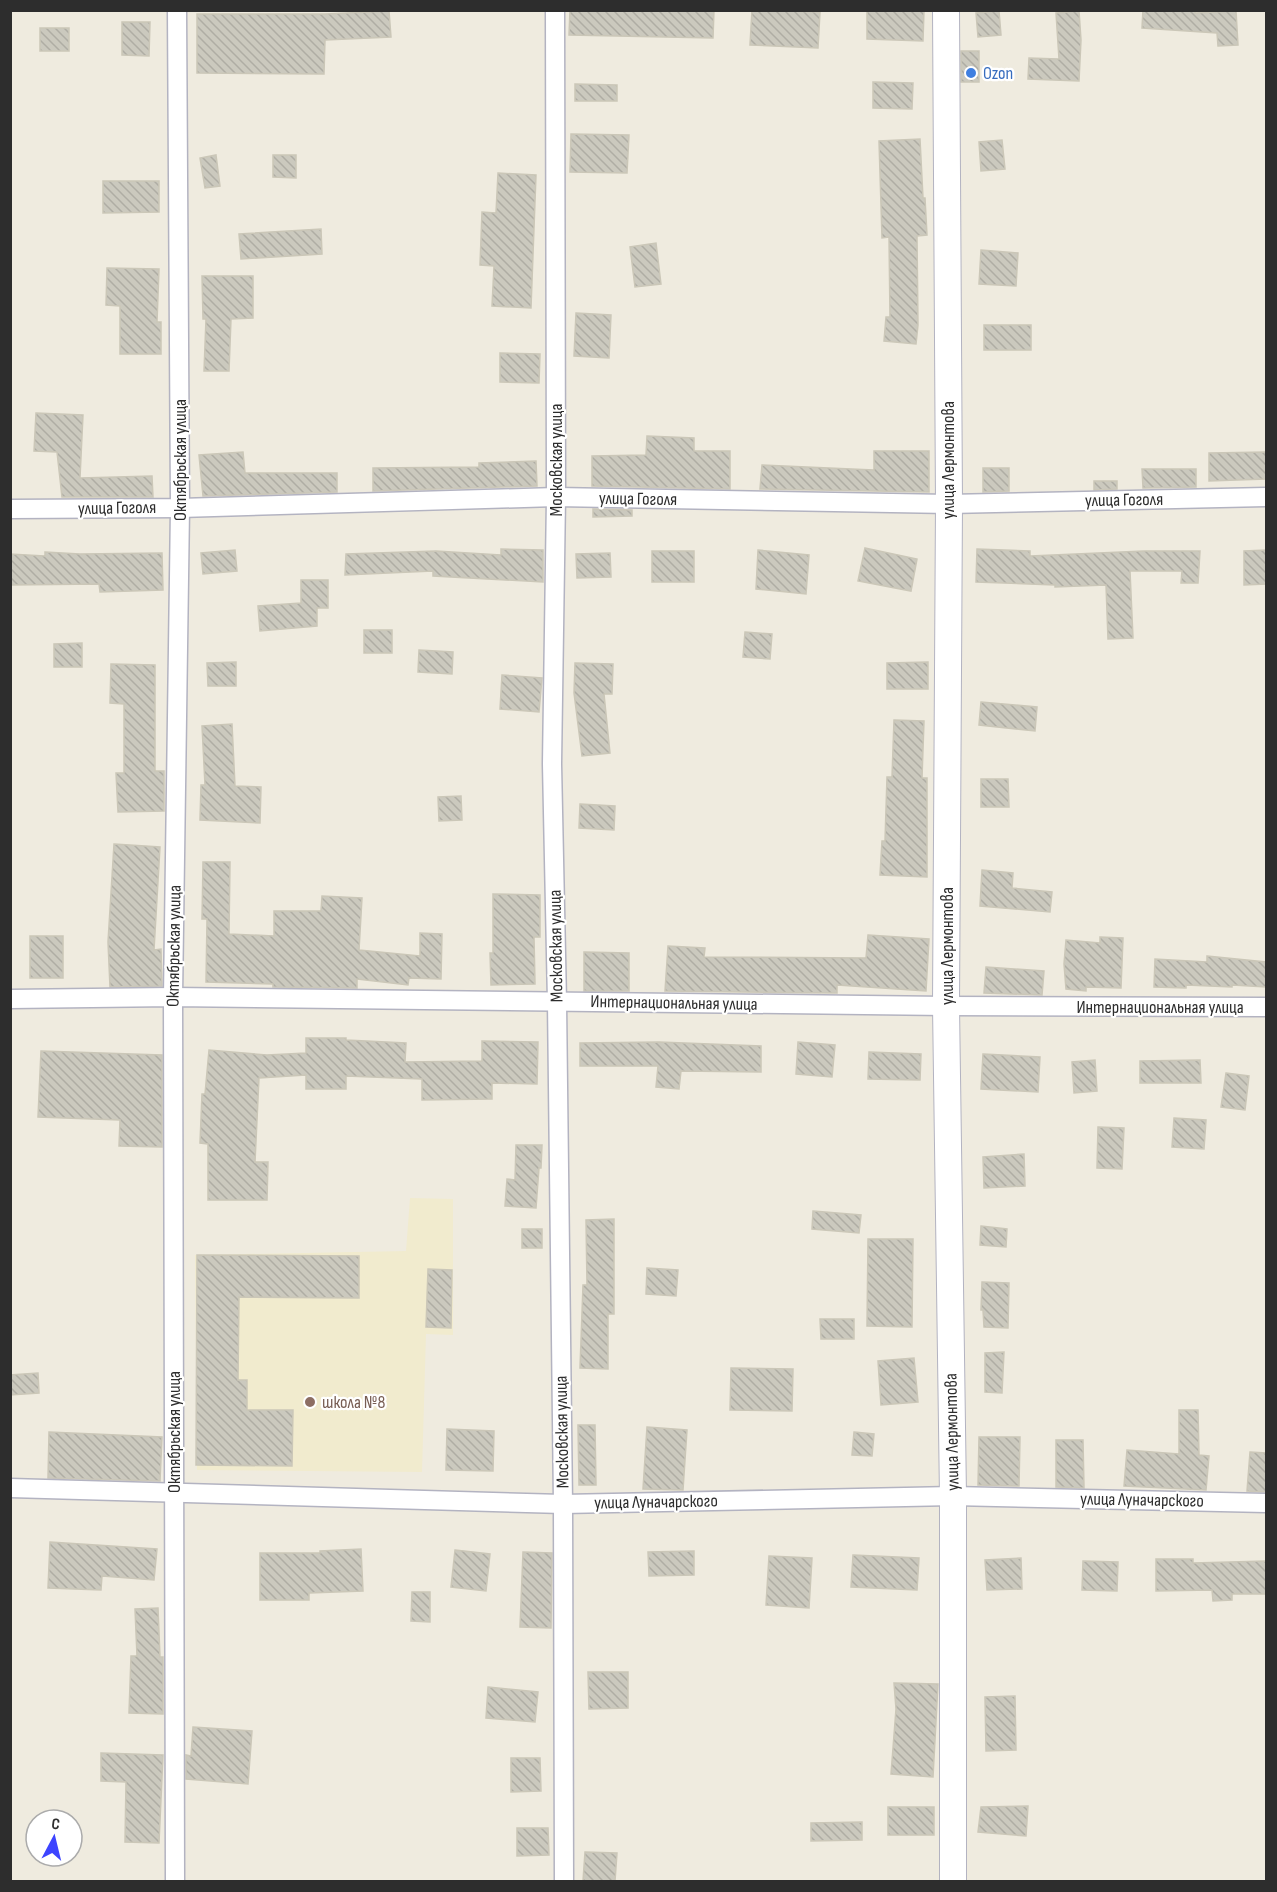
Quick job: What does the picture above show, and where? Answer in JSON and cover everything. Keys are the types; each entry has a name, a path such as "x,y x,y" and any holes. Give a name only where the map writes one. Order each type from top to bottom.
{"street":[{"name":"Октябрьская улица","path":"175,1881 173,997 180,508 177,10"},
{"name":"Московская улица","path":"555,10 556,497 552,764 563,1504 564,1881"},
{"name":"улица Лермонтова","path":"946,10 949,504 946,1006 953,1496 953,1881"},
{"name":"улица Гоголя","path":"10,509 180,508 556,497 949,504 1266,497"},
{"name":"Интернациональная улица","path":"10,999 173,997 946,1006 1266,1007"},
{"name":"улица Луначарского","path":"10,1488 563,1504 953,1496 1266,1503"}],"shaded area":[{"name":"школа №8","path":"410,1198 453,1199 453,1335 426,1334 422,1472 197,1470 195,1255 406,1251"}],"building":[{"path":"570,10 714,10 713,38 569,35"},
{"path":"752,10 820,12 818,48 750,45"},
{"path":"867,10 924,10 923,41 867,39"},
{"path":"1143,10 1195,10 1195,13 1236,11 1238,45 1218,46 1217,33 1142,28"},
{"path":"389,11 391,37 325,40 324,74 197,73 197,14 325,14"},
{"path":"999,11 1001,35 978,37 976,13"},
{"path":"1079,11 1081,40 1079,81 1028,79 1029,58 1059,59 1056,13"},
{"path":"122,22 150,22 149,56 122,55"},
{"path":"40,28 69,28 69,51 40,51"},
{"path":"961,51 979,51 979,82 961,82"},
{"path":"873,82 913,83 912,109 873,108"},
{"path":"575,84 617,85 617,101 575,101"},
{"path":"571,134 629,135 627,173 570,172"},
{"path":"920,139 927,235 917,236 918,325 916,344 884,341 886,317 890,317 889,237 882,238 879,141"},
{"path":"1002,140 1005,169 981,171 979,142"},
{"path":"216,155 220,186 205,188 200,158"},
{"path":"273,155 296,155 296,178 273,177"},
{"path":"498,173 536,175 531,308 492,306 494,266 480,265 482,212 496,213"},
{"path":"103,181 159,181 159,212 103,213"},
{"path":"321,229 322,254 241,259 239,234"},
{"path":"656,243 661,284 635,287 630,247"},
{"path":"981,250 1018,253 1016,286 979,284"},
{"path":"107,268 159,269 157,322 161,322 161,354 120,354 120,306 106,305"},
{"path":"202,276 253,276 253,318 231,319 229,371 204,371 206,319 203,319"},
{"path":"576,313 611,315 609,358 574,356"},
{"path":"984,325 1031,325 1031,350 984,350"},
{"path":"500,353 540,354 539,383 500,382"},
{"path":"36,413 83,415 80,478 152,476 153,497 62,497 57,452 34,451"},
{"path":"647,436 694,438 694,451 730,451 730,489 592,486 592,456 646,455"},
{"path":"874,451 929,451 929,492 760,489 762,465 874,470"},
{"path":"243,452 245,473 337,473 337,492 203,496 199,455"},
{"path":"1266,452 1266,479 1209,481 1209,453"},
{"path":"536,461 537,486 373,491 373,468 479,467 479,463"},
{"path":"983,468 1009,468 1009,491 983,492"},
{"path":"1142,469 1196,469 1196,487 1143,488"},
{"path":"1094,481 1117,481 1117,489 1094,490"},
{"path":"593,509 632,510 632,516 593,517"},
{"path":"865,548 917,559 911,591 858,581"},
{"path":"501,549 543,550 543,582 433,576 433,571 345,575 346,554 436,551 501,555"},
{"path":"977,549 1030,551 1030,556 1200,551 1198,583 1181,583 1182,571 1130,571 1133,638 1108,639 1106,585 1055,587 1055,585 976,582"},
{"path":"235,550 237,571 203,574 201,553"},
{"path":"758,550 809,555 806,594 756,589"},
{"path":"1266,550 1266,584 1244,585 1244,551"},
{"path":"652,551 694,551 694,582 652,582"},
{"path":"45,552 162,553 163,590 100,592 99,584 10,585 10,554 45,556"},
{"path":"610,553 611,577 577,578 576,554"},
{"path":"301,580 328,580 328,608 317,608 317,626 260,631 258,606 301,603"},
{"path":"364,630 392,630 392,653 364,653"},
{"path":"745,632 772,634 770,659 743,657"},
{"path":"82,643 82,667 54,667 54,644"},
{"path":"419,650 453,652 452,674 418,672"},
{"path":"236,662 236,686 208,686 207,663"},
{"path":"928,662 928,689 887,689 887,663"},
{"path":"575,663 613,664 612,694 604,694 610,753 582,756 574,693"},
{"path":"111,664 155,665 155,771 164,771 164,811 118,812 116,773 124,773 124,704 110,703"},
{"path":"502,675 542,678 539,712 500,709"},
{"path":"981,702 1037,707 1035,731 979,725"},
{"path":"894,720 924,721 922,778 927,778 927,877 880,875 882,841 885,841 887,777 892,777"},
{"path":"232,724 235,786 261,787 260,823 200,820 201,785 205,785 202,726"},
{"path":"981,779 1008,779 1009,807 981,807"},
{"path":"461,796 462,820 439,821 438,797"},
{"path":"580,804 615,806 614,830 579,828"},
{"path":"114,844 160,847 154,950 161,949 162,986 110,987 108,942"},
{"path":"203,862 230,862 229,934 274,936 274,911 321,911 322,896 362,898 359,950 420,956 420,933 442,934 441,979 409,978 408,985 357,979 357,988 273,987 273,984 206,982 207,919 202,919"},
{"path":"982,870 1013,873 1012,888 1052,892 1050,912 980,906"},
{"path":"493,894 540,895 540,937 534,937 535,984 491,985"},
{"path":"868,935 929,939 926,991 837,985 837,993 665,991 668,946 705,948 704,957 866,958"},
{"path":"30,936 63,936 63,978 30,978"},
{"path":"1100,937 1123,938 1121,988 1086,987 1086,991 1066,989 1064,964 1066,940 1100,943"},
{"path":"584,952 629,953 629,991 584,991"},
{"path":"1207,956 1266,962 1266,987 1186,985 1186,988 1154,987 1155,959 1207,962"},
{"path":"986,967 1044,971 1042,995 984,993"},
{"path":"306,1038 346,1038 346,1040 406,1043 405,1062 482,1061 482,1041 538,1042 537,1084 492,1083 492,1099 422,1100 422,1079 346,1076 346,1089 306,1089 306,1075 259,1078 255,1162 268,1162 267,1200 208,1200 208,1144 200,1143 202,1094 205,1094 209,1050 267,1055 306,1053"},
{"path":"659,1042 761,1046 761,1072 681,1071 679,1089 656,1087 658,1066 580,1066 580,1043"},
{"path":"798,1042 835,1045 832,1077 796,1074"},
{"path":"41,1051 162,1055 162,1147 119,1146 120,1120 38,1117"},
{"path":"869,1052 921,1054 920,1080 868,1079"},
{"path":"983,1054 1040,1057 1038,1092 981,1089"},
{"path":"1095,1060 1097,1091 1074,1093 1072,1062"},
{"path":"1200,1060 1201,1083 1140,1083 1140,1061"},
{"path":"1226,1073 1249,1076 1245,1110 1221,1107"},
{"path":"1174,1118 1206,1120 1204,1149 1172,1147"},
{"path":"1098,1127 1124,1128 1122,1169 1097,1168"},
{"path":"516,1145 542,1145 536,1208 505,1206 507,1179 515,1180"},
{"path":"1024,1154 1025,1186 984,1188 983,1157"},
{"path":"813,1211 861,1215 859,1233 812,1229"},
{"path":"614,1219 614,1314 608,1314 608,1369 580,1368 583,1285 587,1285 586,1220"},
{"path":"981,1226 1007,1229 1006,1247 980,1245"},
{"path":"522,1229 542,1229 542,1248 522,1248"},
{"path":"868,1239 913,1239 912,1327 867,1326"},
{"path":"197,1255 359,1256 359,1298 239,1297 238,1380 247,1380 247,1410 293,1410 292,1466 196,1465"},
{"path":"647,1268 678,1270 676,1296 646,1294"},
{"path":"428,1269 452,1270 451,1328 426,1327"},
{"path":"982,1282 1009,1283 1008,1328 984,1327 983,1310 981,1310"},
{"path":"820,1319 854,1319 854,1339 821,1339"},
{"path":"1004,1352 1002,1393 985,1392 985,1353"},
{"path":"914,1358 918,1402 881,1405 878,1361"},
{"path":"731,1368 793,1369 792,1411 730,1410"},
{"path":"38,1373 39,1393 10,1395 10,1375"},
{"path":"1179,1410 1198,1410 1199,1455 1209,1456 1206,1490 1124,1486 1127,1450 1179,1454"},
{"path":"578,1425 595,1425 596,1485 579,1485"},
{"path":"647,1427 687,1430 683,1490 643,1489"},
{"path":"447,1429 494,1431 493,1471 446,1470"},
{"path":"49,1432 162,1437 160,1481 48,1478"},
{"path":"854,1432 874,1434 872,1456 852,1455"},
{"path":"979,1437 1020,1437 1019,1486 978,1485"},
{"path":"1056,1440 1083,1440 1084,1488 1056,1487"},
{"path":"1250,1452 1266,1453 1266,1492 1247,1491"},
{"path":"50,1542 157,1549 154,1580 102,1576 101,1590 48,1588"},
{"path":"361,1549 363,1591 309,1593 309,1600 260,1600 260,1553 320,1553 320,1551"},
{"path":"455,1550 490,1554 486,1591 451,1587"},
{"path":"694,1551 694,1575 649,1576 648,1552"},
{"path":"523,1552 552,1553 551,1628 520,1627"},
{"path":"853,1555 919,1558 917,1590 851,1587"},
{"path":"769,1556 812,1558 809,1608 766,1605"},
{"path":"1021,1558 1022,1589 987,1590 985,1560"},
{"path":"1156,1559 1193,1559 1193,1563 1266,1561 1266,1594 1232,1594 1232,1600 1213,1601 1212,1590 1156,1591"},
{"path":"1083,1561 1118,1562 1117,1591 1082,1590"},
{"path":"412,1592 430,1592 430,1622 411,1621"},
{"path":"158,1608 160,1657 163,1657 163,1714 129,1713 131,1656 137,1656 135,1609"},
{"path":"588,1672 628,1672 628,1708 589,1709"},
{"path":"894,1683 938,1684 933,1777 891,1774 896,1709"},
{"path":"488,1687 538,1692 535,1722 486,1718"},
{"path":"1015,1696 1016,1750 986,1751 985,1697"},
{"path":"193,1727 252,1731 248,1784 186,1779 186,1755 191,1756"},
{"path":"101,1753 163,1755 159,1843 125,1842 126,1782 101,1781"},
{"path":"511,1758 540,1758 541,1791 511,1792"},
{"path":"1028,1806 1026,1836 978,1832 981,1807"},
{"path":"888,1807 934,1807 934,1835 888,1835"},
{"path":"862,1822 862,1840 811,1841 811,1823"},
{"path":"517,1828 548,1828 549,1855 517,1856"},
{"path":"585,1852 617,1853 615,1881 583,1881"}],"place":[{"name":"Ozon","path":"971,73"},
{"name":"школа №8","path":"310,1402"}]}
